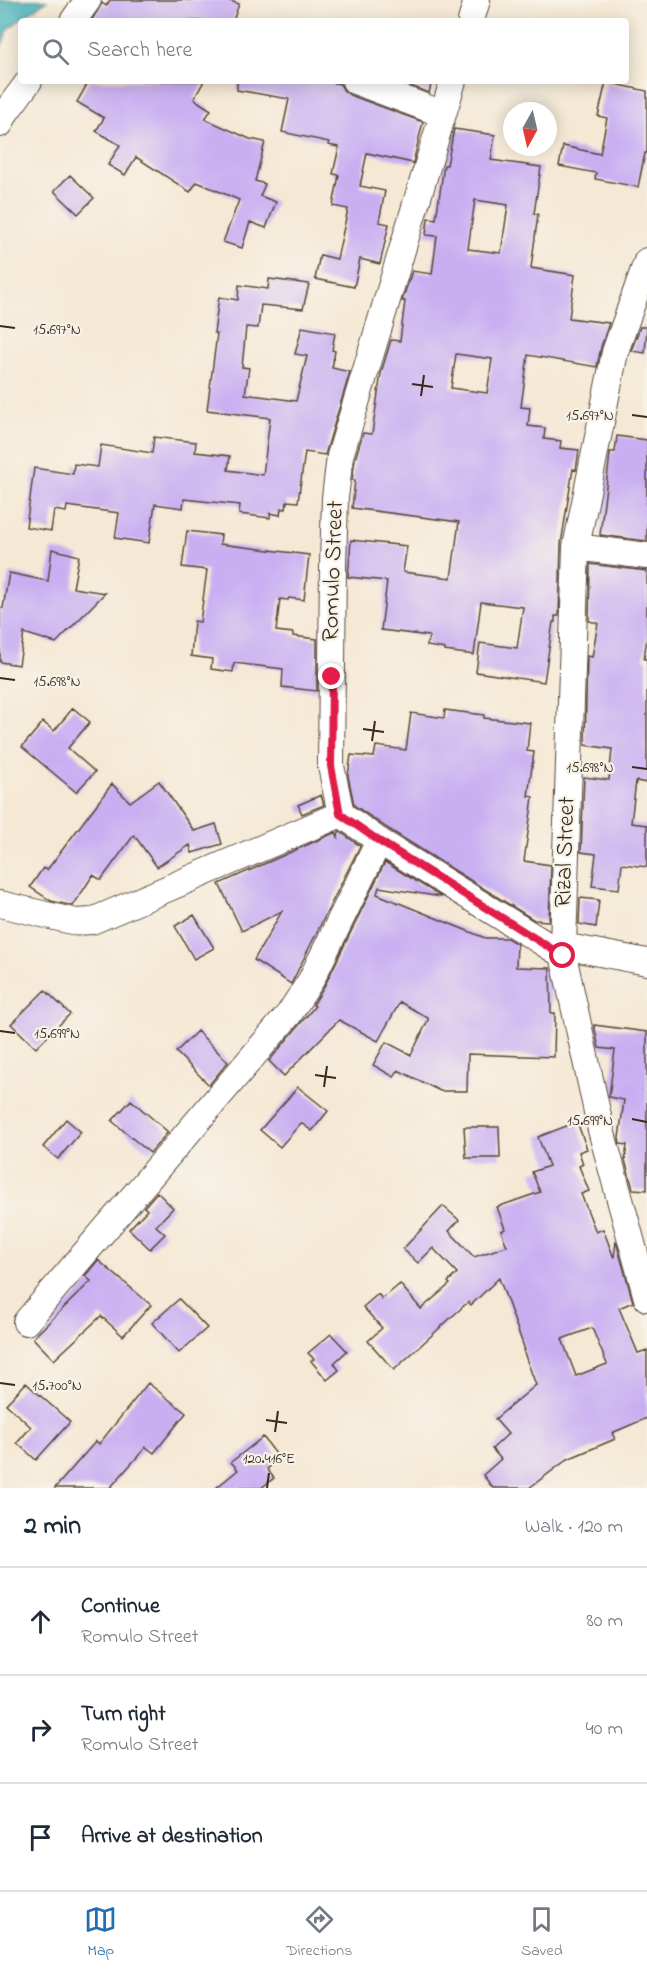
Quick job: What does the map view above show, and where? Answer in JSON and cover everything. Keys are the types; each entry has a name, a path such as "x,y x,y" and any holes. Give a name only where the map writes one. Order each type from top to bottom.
{"street":[{"path":"75,18 88,0"},
{"path":"472,18 477,0"},
{"path":"0,124 27,84"},
{"path":"363,84 443,114"},
{"name":"Romulo Street","path":"340,814 331,755 335,498 340,456 452,84"},
{"name":"Rizal Street","path":"647,261 615,352 576,547 563,951 601,1130 647,1298"},
{"path":"576,547 647,556"},
{"path":"0,904 76,922 92,921 340,814 379,841 563,951 647,962"},
{"path":"26,1322 289,1014 311,980 379,841"}],"water":[{"path":"0,0 47,0 23,18 18,18 18,21 9,28 0,48"}],"building":[{"path":"110,0 227,0 239,4 234,18 93,18 102,3 106,6"},
{"path":"87,84 202,84 194,99 211,110 205,119 250,139 265,142 255,181 265,184 260,196 276,202 266,228 250,222 242,248 223,242 239,200 197,182 190,192 136,157 125,175 108,165 120,145 96,131 104,118 77,102"},
{"path":"237,84 340,84 350,95 423,122 413,163 367,153 360,186 385,191 379,222 389,224 380,264 360,259 354,287 315,279 320,255 337,259 348,209 333,206 339,175 333,174 339,147 328,145 329,142 282,132 289,99 237,90"},
{"path":"406,84 431,84 429,93"},
{"path":"606,84 647,91 647,153 645,153 638,187 595,179 596,173 559,166 563,146 600,154 607,118 598,116"},
{"path":"454,129 495,135 491,160 541,167 534,214 538,214 531,268 575,275 569,318 609,323 597,367 528,355 521,407 530,408 528,426 545,428 544,439 561,441 560,448 579,450 576,470 573,469 561,544 559,616 555,616 555,622 553,622 544,682 476,672 480,643 517,648 523,607 481,602 474,655 445,651 445,649 427,646 429,636 381,630 387,581 348,577 351,540 407,546 403,572 451,578 459,522 352,508 355,459 363,433 372,434 381,373 391,340 400,341 405,301 402,301 412,271 432,274 437,236 426,235 428,218 436,219 444,165 447,165","holes":["475,200 508,205 501,253 468,249","456,354 492,359 487,393 451,388"]},
{"path":"70,175 94,198 78,214 54,191"},
{"path":"269,279 309,284 303,309 261,305 258,328 246,327 242,367 249,368 245,394 296,401 307,356 295,354 302,327 335,333 332,368 350,372 325,455 305,452 298,502 287,501 286,509 281,508 280,515 270,513 270,518 239,514 240,505 184,499 183,508 155,504 149,543 115,538 119,513 67,506 66,512 54,510 51,531 26,527 34,468 73,474 74,464 98,467 101,445 152,453 154,437 196,442 195,452 230,456 228,470 263,475 270,418 207,410 217,334 214,333 219,297 238,300 239,285 268,289"},
{"path":"640,327 647,327 645,353 631,351"},
{"path":"617,436 647,440 647,541 600,535 610,452 615,452"},
{"path":"187,531 221,535 220,544 309,555 304,600 280,599 276,631 317,639 317,691 282,687 283,669 234,663 233,672 211,669 212,659 191,656 194,621 200,622 207,570 182,567"},
{"path":"52,549 79,556 73,588 105,593 56,643 24,633 19,665 0,662 0,608 3,608 9,573 48,581"},
{"path":"590,564 647,571 647,637 644,659 647,659 647,783 636,781 631,823 647,825 647,867 622,864 619,889 592,886 596,854 581,852 584,777 609,780 612,749 585,745 587,656 592,657 598,623 589,621"},
{"path":"73,708 90,722 68,748 95,772 76,792 22,747 43,722 54,731"},
{"path":"445,710 484,715 484,718 530,723 527,751 534,752 528,796 533,797 524,861 551,865 549,921 534,920 354,805 348,776 351,755 374,757 376,746 406,750 411,713 444,718"},
{"path":"159,781 194,831 216,824 222,844 192,853 190,845 157,867 134,835 101,880 93,875 73,906 51,901 30,887 43,868 47,870 112,784 130,802"},
{"path":"321,795 324,805 302,814 298,805"},
{"path":"339,831 360,846 291,984 254,960 282,911 242,931 219,884 336,832 338,837"},
{"path":"385,862 442,897 379,887 377,894 485,938 507,938 517,944 516,967 550,968 551,1013 555,1013 554,1057 468,1054 467,1091 440,1091 398,1070 394,1077 373,1065 386,1042 411,1055 428,1020 400,1002 378,1041 339,1020 284,1076 269,1061 315,1006 313,1005"},
{"path":"580,898 599,900 596,927 579,924"},
{"path":"194,915 214,948 194,959 175,926"},
{"path":"45,990 70,1014 36,1048 11,1024"},
{"path":"594,1025 647,1032 647,1190 633,1189 625,1160 627,1145 620,1144 619,1138 624,1100 609,1097 615,1050 599,1048"},
{"path":"197,1031 228,1062 209,1085 176,1052"},
{"path":"298,1087 328,1111 312,1131 301,1123 280,1147 260,1130"},
{"path":"131,1100 168,1132 150,1153 112,1121"},
{"path":"66,1119 81,1132 58,1159 43,1147"},
{"path":"577,1122 587,1149 579,1152 583,1164 579,1166 589,1191 581,1194 596,1232 603,1229 614,1258 616,1241 633,1302 619,1308 638,1353 647,1350 647,1418 612,1433 615,1439 568,1459 529,1488 493,1488 483,1475 501,1459 492,1449 508,1434 495,1419 536,1385 499,1278 471,1305 468,1302 394,1370 368,1341 382,1328 363,1307 378,1294 382,1299 400,1284 421,1309 450,1284 448,1282 457,1273 433,1248 418,1263 403,1249 443,1206 459,1220 449,1231 474,1257 507,1246 501,1231 505,1229 497,1207 540,1192 532,1172 549,1166 538,1137","holes":["592,1328 607,1364 576,1376 562,1339"]},
{"path":"464,1127 499,1127 500,1158 466,1158"},
{"path":"157,1192 173,1208 156,1226 165,1234 150,1249 129,1229 147,1210 144,1207"},
{"path":"98,1260 151,1305 123,1336 101,1316 54,1360 33,1338 91,1281 85,1276"},
{"path":"179,1299 207,1328 179,1353 152,1323"},
{"path":"331,1334 347,1351 334,1363 339,1370 327,1380 311,1361 314,1359 308,1353"},
{"path":"26,1383 70,1422 36,1460 17,1443 31,1427 6,1404"},
{"path":"148,1383 186,1413 154,1453 146,1447 110,1488 55,1488 96,1441 99,1444"},
{"path":"263,1437 280,1459 267,1469 274,1478 261,1488 216,1488 238,1470 231,1462"}],"route":[{"path":"332,677 331,766 340,814 379,841 563,956"}]}
